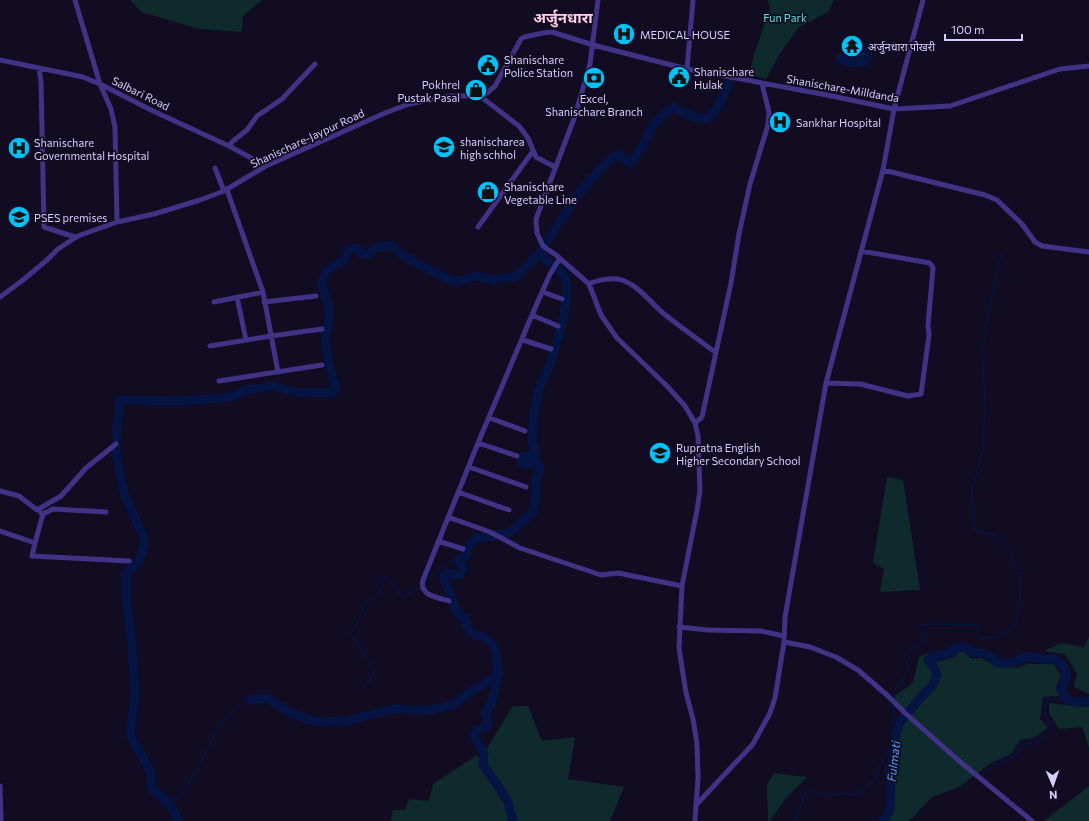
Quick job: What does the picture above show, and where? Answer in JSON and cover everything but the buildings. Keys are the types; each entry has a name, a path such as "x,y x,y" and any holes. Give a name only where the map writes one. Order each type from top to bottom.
{"street":[{"path":"75,0 100,84 112,109 115,127 117,222"},
{"path":"598,0 590,64 575,116 536,219 536,226 537,233 543,246 560,258 589,284 601,315 618,338 685,406 695,423 698,436 700,491 682,586 679,627 679,648 686,693 693,719 697,744 698,778 695,821"},
{"path":"687,69 693,0"},
{"path":"696,805 753,744 770,713 775,698 784,639 785,617 826,383 883,170 894,109 924,0"},
{"path":"555,167 536,157 528,138 519,126 480,96 487,93 495,86 521,39 524,37 552,32 593,45"},
{"name":"Shanischare-Milldanda","path":"593,45 687,69 894,109 950,106 1060,69 1089,66"},
{"name":"Salbari Road","path":"0,60 83,78 100,84 153,111 229,146 266,166"},
{"path":"229,146 247,130 257,116 282,99 316,64"},
{"path":"39,68 44,227 75,237"},
{"path":"695,423 702,418 732,283 739,234 750,184 768,125 769,112 762,84"},
{"name":"Shanischare-Jaypur Road","path":"0,297 23,280 58,249 75,237 117,222 154,214 200,200 225,190 266,166 385,112 409,104 449,96 480,96"},
{"path":"478,227 533,151"},
{"path":"215,168 225,190 263,292 278,372"},
{"path":"883,170 985,195 997,200 1022,224 1035,242 1042,246 1089,252"},
{"path":"826,383 860,384 908,396 921,394 929,335 928,325 933,268 930,263 861,251"},
{"path":"449,601 426,593 423,590 422,585 468,467 523,340 532,315 560,258"},
{"path":"589,284 594,281 620,279 626,282 641,291 663,312 716,352"},
{"path":"214,302 263,292"},
{"path":"543,292 562,299"},
{"path":"264,302 316,296"},
{"path":"237,297 246,340"},
{"path":"532,315 558,326"},
{"path":"210,346 322,329"},
{"path":"523,340 551,349"},
{"path":"219,381 322,365"},
{"path":"490,418 525,431"},
{"path":"478,443 517,456"},
{"path":"37,510 61,496 86,468 116,444"},
{"path":"468,467 526,487"},
{"path":"0,491 19,496 43,514"},
{"path":"458,492 509,510"},
{"path":"43,514 54,510 106,512"},
{"path":"43,514 32,556 129,561"},
{"path":"448,517 490,532 520,548 601,575 618,573 682,586"},
{"path":"0,530 35,543"},
{"path":"438,541 463,549"},
{"path":"679,627 725,631 762,631 810,646 836,657 858,670 958,760 1032,821"},
{"path":"0,786 1,821"}],"green space":[{"path":"130,0 262,0 243,16 242,32 199,29 141,12"},
{"name":"Fun Park","path":"768,0 834,0 828,12 798,28 779,55 766,79 749,75 754,55 770,8"},
{"path":"887,477 903,480 920,590 880,592 884,569 873,563"},
{"path":"1089,637 1089,694 1074,687 1077,674 1065,654 1044,651 1061,643 1084,647"},
{"path":"959,652 964,652 972,659 981,658 995,666 1016,668 1028,664 1054,664 1061,676 1056,687 1059,696 1043,697 1040,719 1048,728 1033,738 1020,740 1011,754 991,763 959,787 932,797 909,821 883,821 890,810 885,770 902,722 907,716 893,697 913,683 919,657 927,653 936,662 954,657"},
{"path":"1049,703 1082,707 1089,706 1089,747 1082,727 1059,729 1049,713"},
{"path":"513,706 528,706 542,741 575,737 568,779 624,787 610,821 391,821 393,810 405,810 409,799 429,801 433,784 477,755 483,764 484,753"},
{"path":"774,773 807,777 786,798 770,821 768,821 767,784"},
{"path":"1089,786 1089,821 1044,821"}],"shaded area":[{"path":"867,46 870,48 872,56 868,64 860,67 852,67 845,66 837,62 836,57 840,53 845,52 854,54 859,49"}],"waterway":[{"path":"178,821 171,806 152,789 150,771 130,734 135,695 132,646 126,596 126,574 140,559 145,540 124,494 116,452 120,400 178,401 222,398 234,396 245,390 273,386 295,392 331,393 336,388 329,364 325,338 329,322 329,307 321,284 326,272 344,259 349,249 357,248 360,253 368,255 375,248 390,245 405,257 438,275 456,282 475,276 495,280 517,276 540,252 577,196 601,168 613,157 620,155 630,164 643,146 653,125 673,107 693,117 707,119 717,109 729,84"},
{"path":"513,821 508,802 483,765 484,753 473,735 488,725 485,713 493,699 499,674 495,648 483,636 476,636 467,628 466,620 457,612 444,577 448,573 460,575 463,569 459,559 466,556 467,548 475,539 509,533 533,512 536,478 540,469 538,463 533,461 529,464 525,464 522,463 521,460 524,456 535,455 532,434 536,402 540,386 548,370 559,335 565,309 567,286 562,272 545,259 540,252"},
{"path":"893,700 909,667 904,656 924,640 920,625 977,625 980,639 1001,636 1014,628 1019,603 1021,574 1014,572 1011,551 995,535 977,532 974,528 972,489 984,446 983,440 986,408 984,404 984,356 982,349 986,337 985,328 1001,253"},
{"path":"425,581 428,577 450,561 461,564"},
{"path":"363,688 374,675 368,660 350,633 359,619 364,603 380,592 377,584 382,576 391,581 396,591 404,598 412,590 418,589 421,585"},
{"name":"Fulmati","path":"883,821 890,810 891,783 889,773 893,758 896,733 900,722 932,686 937,675 934,667 928,660 936,656 947,654 958,647 966,647 973,653 987,655 998,663 1011,663 1028,656 1043,659 1055,659 1063,666 1067,675 1061,690 1067,700 1081,703 1089,701"},
{"path":"250,700 268,698 290,713 317,722 346,721 394,709 422,711 453,705 467,694 499,674"},
{"path":"982,776 995,765 1015,756 1021,745 1036,742 1054,729 1044,714 1046,699 1067,700"},
{"path":"170,804 168,802 182,794 217,731 229,714 239,705 250,700"},
{"path":"796,821 805,793 815,792 825,796 842,793 856,795 877,778 877,770 886,756 897,731 893,722 895,711 893,704"}],"place":[{"name":"MEDICAL HOUSE","path":"624,34"},
{"name":"अर्जुनधारा पोखरी","path":"852,46"},
{"name":"Shanischare Police Station","path":"488,65"},
{"name":"Shanischare Hulak","path":"679,77"},
{"name":"Excel, Shanischare Branch","path":"594,78"},
{"name":"Pokhrel Pustak Pasal","path":"476,90"},
{"name":"Sankhar Hospital","path":"780,122"},
{"name":"shanischarea high schhol","path":"444,147"},
{"name":"Shanischare Governmental Hospital","path":"19,148"},
{"name":"Shanischare Vegetable Line","path":"488,192"},
{"name":"PSES premises","path":"19,217"},
{"name":"Rupratna English Higher Secondary School","path":"660,453"}],"district":[{"name":"अर्जुनधारा","path":"563,17"}]}
